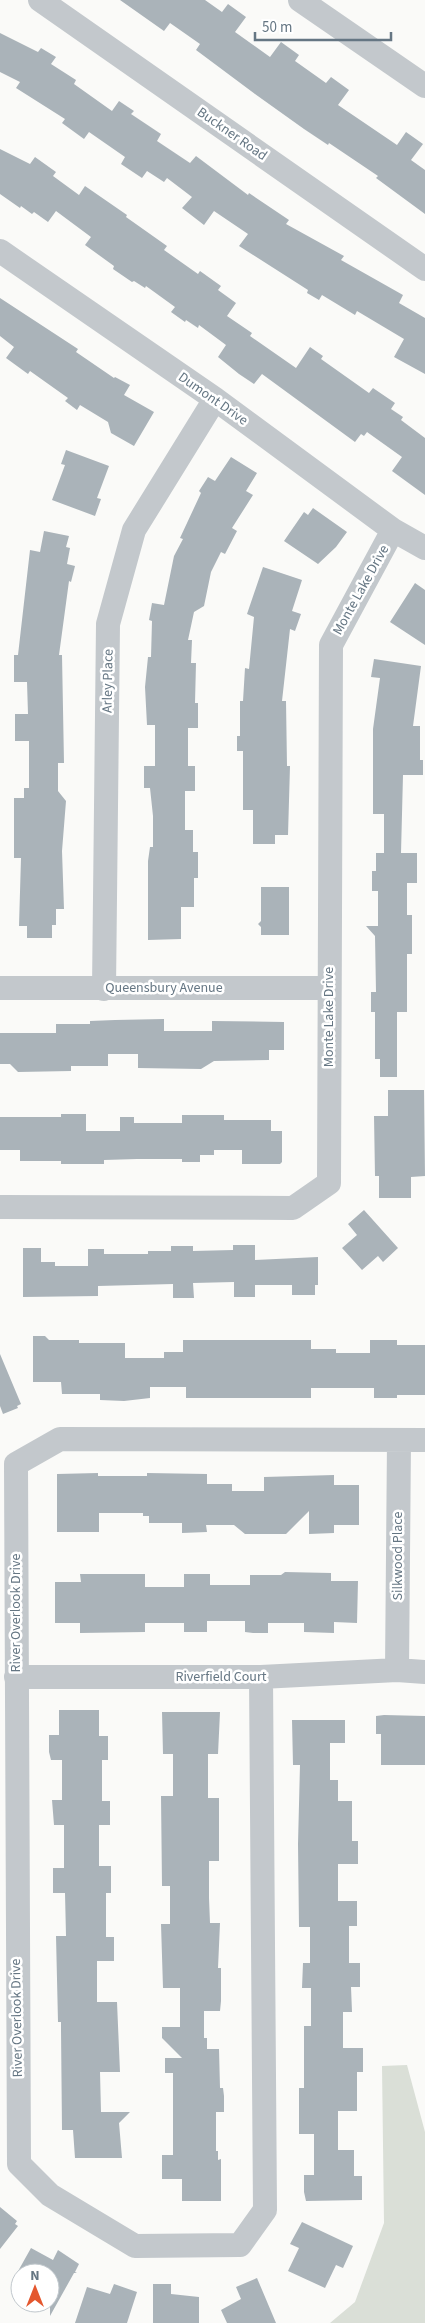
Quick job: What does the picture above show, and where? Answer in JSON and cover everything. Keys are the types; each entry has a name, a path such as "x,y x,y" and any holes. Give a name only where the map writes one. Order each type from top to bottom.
{"street":[{"name":"Buckner Road","path":"40,0 425,269"},
{"path":"300,0 425,86"},
{"name":"Dumont Drive","path":"0,251 215,399 393,530 425,548"},
{"name":"Arley Place","path":"104,989 108,624 134,530 215,399"},
{"name":"Monte Lake Drive","path":"0,1207 293,1208 329,1183 328,988 331,645 393,530"},
{"name":"Queensbury Avenue","path":"0,988 328,988"},
{"name":"River Overlook Drive","path":"261,1677 265,2210 240,2245 135,2246 50,2195 19,2164 8,1963 16,1677 16,1464 60,1439 425,1440"},
{"name":"Silkwood Place","path":"398,1670 399,1441"},
{"name":"Riverfield Court","path":"16,1677 261,1677 398,1670 425,1672"}],"shaded area":[{"path":"407,2065 425,2132 425,2323 330,2323 355,2302 384,2223 382,2066"}],"building":[{"path":"120,0 205,0 222,12 228,4 246,17 235,32 270,57 281,42 299,55 295,61 326,83 331,77 349,90 338,105 397,145 406,132 423,144 411,160 425,170 425,214 376,178 378,176 329,143 328,145 304,129 196,50 200,44 170,23 164,31"},
{"path":"0,33 38,52 41,48 56,57 51,64 76,80 74,84 112,111 119,101 134,111 131,114 161,134 157,141 190,163 196,156 248,195 249,193 289,220 286,224 344,256 341,260 403,295 399,303 425,318 425,374 394,357 404,339 357,311 355,315 322,295 319,300 307,293 308,290 239,246 248,234 214,211 204,225 182,208 192,197 167,178 164,182 147,171 142,178 121,164 125,157 89,132 84,139 62,123 65,119 16,88 20,82 0,72"},
{"path":"0,149 30,164 35,157 56,172 53,176 79,195 85,186 127,215 126,217 167,246 164,250 198,274 200,271 221,286 218,290 236,303 227,316 252,333 250,336 296,368 310,347 323,356 321,359 369,393 373,388 395,403 391,409 403,417 401,420 425,438 425,495 392,471 402,457 367,432 364,436 361,434 355,442 262,374 254,384 239,374 218,357 226,345 199,325 198,328 186,320 185,322 171,312 175,307 146,286 145,288 134,281 132,282 113,269 114,266 85,245 91,237 56,211 48,222 34,212 32,214 21,206 20,208 0,194"},
{"path":"0,298 78,349 76,352 114,378 130,385 124,395 154,412 134,446 111,433 108,422 80,405 77,410 65,401 68,398 30,371 28,374 6,358 14,347 0,336"},
{"path":"66,450 109,466 97,498 101,499 95,516 52,500 65,465 61,464"},
{"path":"231,457 257,473 246,491 253,495 232,528 237,531 225,554 221,552 211,572 204,606 194,612 188,640 192,640 191,663 196,663 195,703 198,703 198,728 188,728 188,766 195,766 195,791 185,791 185,830 193,830 193,852 198,852 198,878 194,878 194,907 181,907 181,939 148,940 148,861 150,847 153,847 153,816 150,788 144,788 144,766 155,766 155,725 147,725 145,687 148,657 151,657 152,621 149,620 152,603 164,605 174,556 183,539 180,538 201,493 199,491 208,477 215,481"},
{"path":"313,508 347,532 336,547 318,564 284,541 304,512 308,515"},
{"path":"44,531 69,536 66,547 70,548 67,564 75,566 71,582 69,581 59,655 62,655 64,763 58,763 58,791 66,801 62,851 64,909 56,909 56,925 52,925 52,938 27,938 27,926 19,926 21,858 14,858 14,798 24,798 24,788 29,788 29,741 15,741 15,714 28,714 27,682 14,682 14,655 18,655 30,550 40,552"},
{"path":"263,567 302,580 292,611 301,614 295,631 290,629 282,701 286,701 287,766 290,766 288,835 275,835 275,844 253,844 253,810 243,810 243,751 237,751 237,736 240,736 240,701 243,701 245,668 249,669 254,617 247,614"},
{"path":"415,583 425,590 425,645 390,622"},
{"path":"374,659 421,666 413,726 420,726 420,760 423,760 423,775 403,775 401,853 417,853 417,883 407,883 407,915 412,915 412,954 407,954 407,1012 397,1012 397,1077 380,1077 380,1059 375,1059 375,1012 371,1012 371,992 376,992 375,936 366,926 378,926 378,891 372,891 372,871 376,871 376,853 384,853 384,814 373,814 373,729 380,678 371,677"},
{"path":"261,887 289,887 289,935 261,935 261,927 258,924 261,921"},
{"path":"164,1019 164,1031 212,1031 212,1021 284,1022 284,1050 269,1050 269,1060 214,1061 201,1069 138,1068 138,1054 108,1054 108,1066 71,1066 71,1071 18,1072 10,1064 0,1064 0,1033 56,1033 56,1024 90,1024 90,1021"},
{"path":"388,1090 424,1090 425,1176 411,1177 411,1198 379,1198 379,1176 375,1176 374,1116 388,1116"},
{"path":"61,1114 86,1114 86,1131 120,1131 120,1117 134,1117 134,1123 182,1123 182,1115 224,1115 224,1120 271,1120 271,1131 282,1131 282,1162 280,1164 242,1164 242,1150 214,1150 214,1155 200,1155 200,1162 182,1162 182,1159 137,1159 104,1160 104,1164 61,1164 61,1161 20,1161 20,1150 0,1150 0,1117 61,1117"},
{"path":"364,1210 398,1248 383,1262 378,1256 362,1270 342,1248 357,1235 348,1224"},
{"path":"233,1245 255,1245 255,1260 318,1257 318,1285 315,1285 315,1295 292,1295 292,1285 255,1285 255,1297 234,1297 234,1282 193,1283 194,1298 173,1298 173,1284 98,1286 98,1296 23,1297 23,1248 41,1248 41,1262 55,1262 55,1266 88,1266 88,1249 104,1249 104,1254 148,1254 148,1251 171,1251 171,1246 193,1246 193,1251 233,1250"},
{"path":"33,1336 45,1336 49,1340 79,1340 79,1343 125,1343 125,1358 164,1358 164,1352 183,1352 183,1340 311,1340 311,1349 336,1349 336,1353 370,1353 370,1340 397,1340 397,1345 425,1345 425,1395 397,1395 397,1398 374,1398 374,1388 311,1388 311,1398 186,1398 186,1387 150,1387 150,1398 124,1401 100,1400 100,1394 62,1394 61,1382 33,1382"},
{"path":"0,1354 21,1404 17,1406 18,1408 3,1414 0,1406"},
{"path":"98,1473 98,1476 147,1476 147,1473 207,1474 207,1484 232,1484 232,1491 264,1491 264,1477 334,1475 334,1485 359,1485 359,1525 334,1525 334,1533 309,1534 309,1511 286,1534 245,1534 234,1525 206,1525 207,1532 182,1533 182,1523 149,1523 149,1516 143,1516 143,1513 99,1513 99,1532 57,1532 57,1474"},
{"path":"285,1572 331,1573 331,1581 358,1581 357,1623 334,1622 334,1633 304,1632 304,1623 268,1623 268,1633 253,1633 245,1632 245,1621 207,1621 207,1632 184,1632 184,1623 145,1623 145,1632 80,1633 80,1623 55,1623 55,1582 81,1582 80,1574 145,1574 145,1587 184,1587 184,1574 210,1574 210,1585 250,1585 250,1575 281,1575"},
{"path":"59,1710 99,1710 99,1736 108,1736 108,1760 102,1760 102,1801 110,1801 110,1825 99,1825 99,1866 111,1866 111,1893 106,1893 106,1937 114,1937 114,1961 97,1961 97,2002 117,2002 120,2072 100,2072 101,2112 130,2112 119,2123 122,2158 75,2158 73,2130 62,2130 61,2022 58,2022 56,1936 66,1936 65,1893 53,1893 53,1868 64,1868 64,1825 54,1825 52,1800 62,1800 62,1760 51,1760 49,1752 49,1735 59,1735"},
{"path":"162,1712 220,1712 218,1754 208,1754 208,1798 219,1798 219,1861 209,1861 209,1898 210,1923 220,1923 218,1968 221,1968 221,2001 220,2011 204,2011 204,2038 207,2038 207,2049 219,2049 220,2088 223,2088 224,2096 224,2112 216,2112 216,2151 218,2151 218,2160 221,2159 221,2201 182,2201 182,2179 162,2179 162,2155 173,2155 173,2073 165,2073 165,2058 182,2058 162,2038 162,2027 180,2027 180,1988 163,1988 161,1924 170,1924 170,1886 162,1886 161,1796 173,1796 173,1754 163,1754"},
{"path":"376,1716 425,1716 425,1765 381,1765 381,1734 376,1734"},
{"path":"292,1720 345,1720 345,1743 330,1743 330,1780 338,1780 338,1801 352,1801 352,1841 358,1841 358,1864 338,1864 338,1901 357,1901 357,1926 349,1926 349,1963 360,1963 360,1987 351,1987 352,2012 343,2012 343,2048 363,2048 363,2072 357,2072 357,2111 338,2111 338,2150 354,2150 354,2176 362,2176 362,2200 306,2201 304,2192 304,2175 314,2175 314,2134 299,2134 299,2088 304,2088 304,2026 311,2026 311,1988 302,1988 303,1963 310,1963 310,1927 299,1927 298,1844 300,1765 293,1765"},
{"path":"0,2207 17,2221 15,2224 18,2226 0,2249"},
{"path":"302,2222 353,2246 343,2268 336,2265 325,2288 288,2271 299,2248 290,2244"},
{"path":"31,2248 53,2260 58,2250 79,2264 75,2272 77,2273 74,2273 60,2298 60,2263 23,2263"},
{"path":"257,2278 276,2323 227,2323 221,2310 241,2299 236,2287"},
{"path":"114,2284 137,2292 127,2323 75,2323 87,2287 110,2294"},
{"path":"153,2284 171,2284 171,2294 199,2297 199,2323 153,2323"}]}
